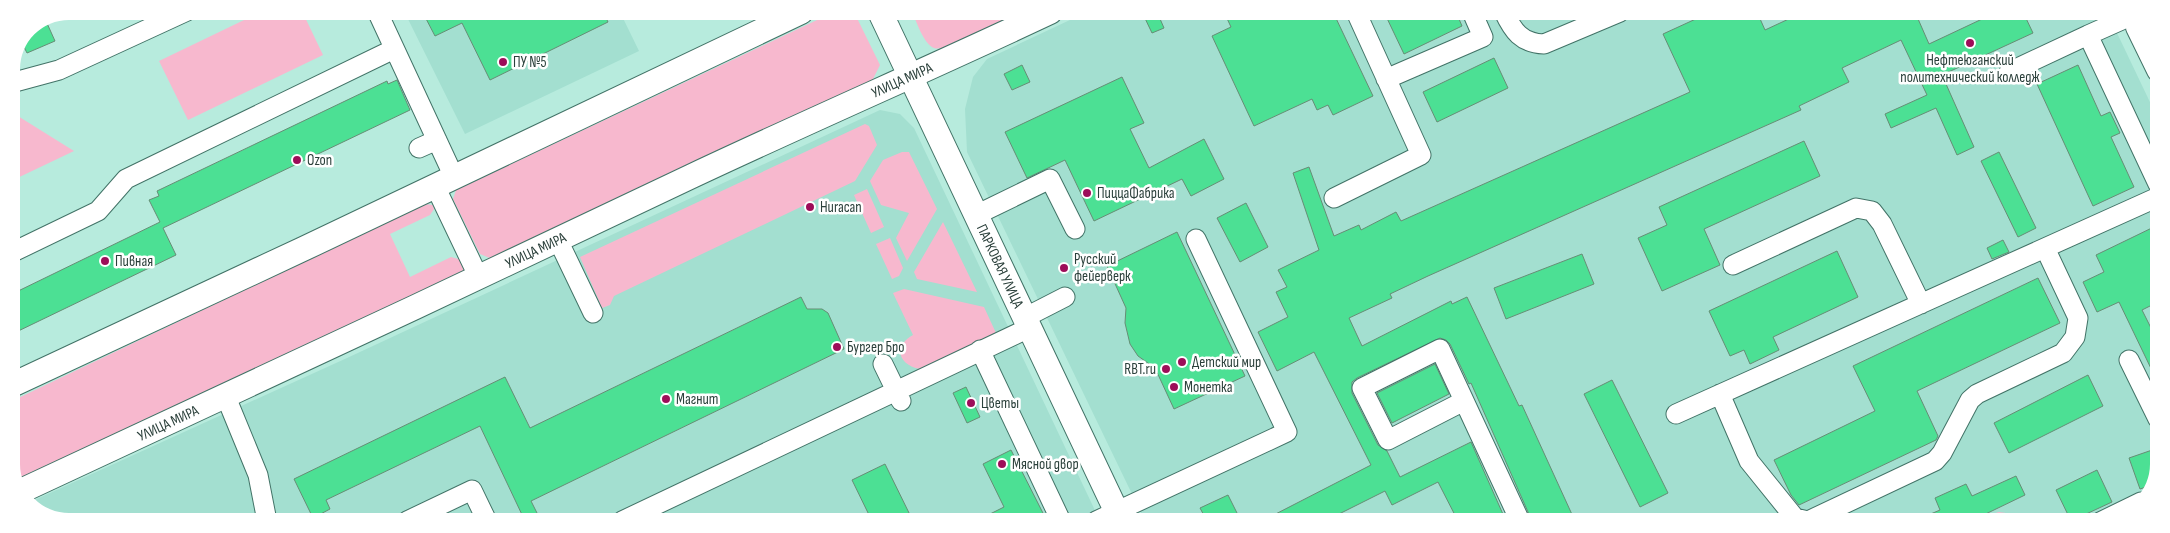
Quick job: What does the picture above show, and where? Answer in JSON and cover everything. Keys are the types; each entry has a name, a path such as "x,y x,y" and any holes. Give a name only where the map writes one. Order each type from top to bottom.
{"main road":[{"path":"20,381 784,20"},
{"name":"ПАРКОВАЯ УЛИЦА","path":"884,20 1026,323 1109,513"},
{"name":"УЛИЦА МИРА","path":"27,488 226,397 694,176 1033,20"}],"lane":[{"path":"20,80 59,70 167,20"},
{"path":"381,20 437,140 445,181 479,278"},
{"path":"1334,198 1421,155 1360,20"},
{"path":"1386,79 1483,37 1476,20"},
{"path":"1508,20 1515,33 1523,40 1533,44 1544,44 1601,20"},
{"path":"2009,72 2116,23"},
{"path":"2088,35 2150,167"},
{"path":"20,249 98,211 126,179 394,49"},
{"path":"420,148 437,140"},
{"path":"976,215 1050,179 1075,229"},
{"path":"1676,414 2150,201"},
{"path":"1734,264 1856,208 1872,212 1882,224 1921,304"},
{"path":"1121,513 1287,432 1196,239"},
{"path":"558,240 593,313"},
{"path":"1825,513 1935,461 1942,453 1970,400 1977,394 2063,353 2075,337 2078,318 2045,248"},
{"path":"640,513 898,396 1026,323 1065,297"},
{"path":"1464,402 1388,440 1362,388 1440,349 1516,513"},
{"path":"980,350 1057,513"},
{"path":"2129,360 2150,403"},
{"path":"883,364 898,396"},
{"path":"1720,394 1750,461 1791,513"},
{"path":"226,397 258,475 265,513"},
{"path":"424,513 472,490 483,513"}],"shaded area":[{"path":"244,20 306,20 323,55 188,120 159,61"},
{"path":"408,20 624,20 639,51 465,134"},
{"path":"817,20 858,20 880,65 872,81 492,259 480,254 453,199 456,190"},
{"path":"916,20 1007,20 964,41 941,48 934,48 930,45"},
{"path":"1070,20 2111,21 2150,102 2150,464 2146,483 2136,499 2131,503 2107,513 1141,513 967,152 965,109 973,77 987,59"},
{"path":"880,110 900,114 914,128 1096,513 69,513 53,510 36,500 347,358"},
{"path":"20,117 74,151 20,177"},
{"path":"865,124 869,126 877,145 855,181 614,296 610,305 602,308 580,257"},
{"path":"902,152 909,152 937,209 907,261 896,238 909,213 881,205 870,181 883,160"},
{"path":"867,189 884,227 871,233 854,195"},
{"path":"425,204 433,205 434,209 430,215 390,234 410,277 451,257 462,260 466,271 23,480 20,467 20,397"},
{"path":"943,222 977,292 917,279 914,272"},
{"path":"890,238 903,268 899,276 892,279 876,244"},
{"path":"904,289 984,307 996,333 920,369 913,367 907,364 901,355 903,344 913,335 893,293"}],"building":[{"name":"ПУ №5","path":"427,20 607,20 608,22 490,80 462,23 435,36"},
{"path":"1146,20 1160,20 1164,28 1152,33"},
{"path":"1228,20 1337,20 1373,96 1333,115 1328,105 1317,110 1312,99 1254,126 1212,36 1231,27"},
{"path":"1388,20 1459,20 1462,26 1404,54"},
{"path":"1694,20 1761,20 1765,30 1787,20 1918,20 1929,44 1980,20 2027,20 2033,33 1942,75 1974,147 1957,155 1936,108 1891,128 1885,114 1927,95 1901,40 1842,68 1849,82 1799,106 1801,110 1428,276 1390,294 1392,298 1349,318 1362,346 1451,301 1452,304 1467,297 1519,406 1522,405 1571,513 1528,513 1471,383 1469,384 1450,344 1440,338 1357,378 1352,382 1352,393 1378,445 1387,451 1400,477 1471,442 1502,513 1454,513 1438,482 1392,505 1385,491 1341,513 1278,513 1371,465 1314,352 1277,371 1258,332 1288,317 1276,292 1287,287 1278,270 1319,250 1293,173 1309,167 1334,236 1359,225 1361,230 1396,212 1401,221 1690,92 1663,34"},
{"path":"48,25 55,41 27,53 25,48 28,42 34,34"},
{"path":"1494,58 1508,88 1437,122 1423,92"},
{"path":"1022,65 1030,82 1012,90 1004,74"},
{"path":"2078,65 2101,116 2110,112 2120,133 2111,137 2134,187 2093,206 2037,84"},
{"path":"1122,77 1144,123 1130,129 1149,168 1204,139 1224,179 1191,196 1182,179 1094,221 1065,160 1027,178 1005,132"},
{"path":"397,80 410,110 163,228 176,255 20,330 20,290 160,222 149,200 159,196 157,191 387,81 388,84"},
{"path":"1804,141 1820,176 1704,229 1720,265 1662,291 1638,238 1667,225 1659,207"},
{"path":"1999,152 2036,228 2018,237 1981,161"},
{"path":"1246,203 1268,247 1240,262 1217,218"},
{"path":"2150,229 2150,306 2142,310 2150,326 2150,366 2119,302 2097,312 2083,282 2104,272 2096,255"},
{"path":"1177,232 1245,376 1174,409 1155,368 1138,356 1130,344 1125,323 1126,308 1107,266"},
{"path":"2003,240 2009,252 1992,259 1987,248"},
{"path":"1837,251 1858,297 1773,337 1779,350 1750,364 1744,350 1730,356 1709,311"},
{"path":"1582,254 1594,284 1506,319 1494,288"},
{"path":"2038,278 2060,323 1917,391 1938,436 1936,440 1799,505 1791,495 1774,460 1875,411 1853,366"},
{"name":"Магнит","path":"801,297 807,309 822,309 828,313 844,349 531,501 537,513 521,513 480,426 326,500 330,509 322,513 311,513 294,479 505,377 530,428"},
{"path":"1435,364 1449,394 1392,423 1377,393"},
{"path":"2088,375 2103,406 2009,453 1994,423"},
{"path":"1612,380 1668,493 1640,507 1584,394"},
{"path":"966,387 980,417 967,423 953,393"},
{"path":"1011,450 1043,513 992,513 1004,507 983,464"},
{"path":"2150,451 2149,473 2144,488 2140,489 2129,458"},
{"path":"885,464 909,513 868,513 852,480"},
{"path":"2097,470 2112,502 2088,513 2067,513 2056,490"},
{"path":"2016,476 2025,495 1988,513 1933,513 1940,510 1935,498 1966,484 1972,496"},
{"path":"1228,495 1237,513 1203,513 1200,508"}],"place":[{"name":"Нефтеюганский политехнический колледж","path":"1970,43"},
{"name":"ПУ №5","path":"503,62"},
{"name":"Ozon","path":"297,160"},
{"name":"ПиццаФабрика","path":"1087,193"},
{"name":"Huracan","path":"810,207"},
{"name":"Пивная","path":"105,261"},
{"name":"Русский фейерверк","path":"1064,268"},
{"name":"Бургер Бро","path":"837,347"},
{"name":"Детский мир","path":"1182,362"},
{"name":"RBT.ru","path":"1166,369"},
{"name":"Монетка","path":"1174,387"},
{"name":"Магнит","path":"666,399"},
{"name":"Цветы","path":"971,403"},
{"name":"Мясной двор","path":"1002,464"}]}
